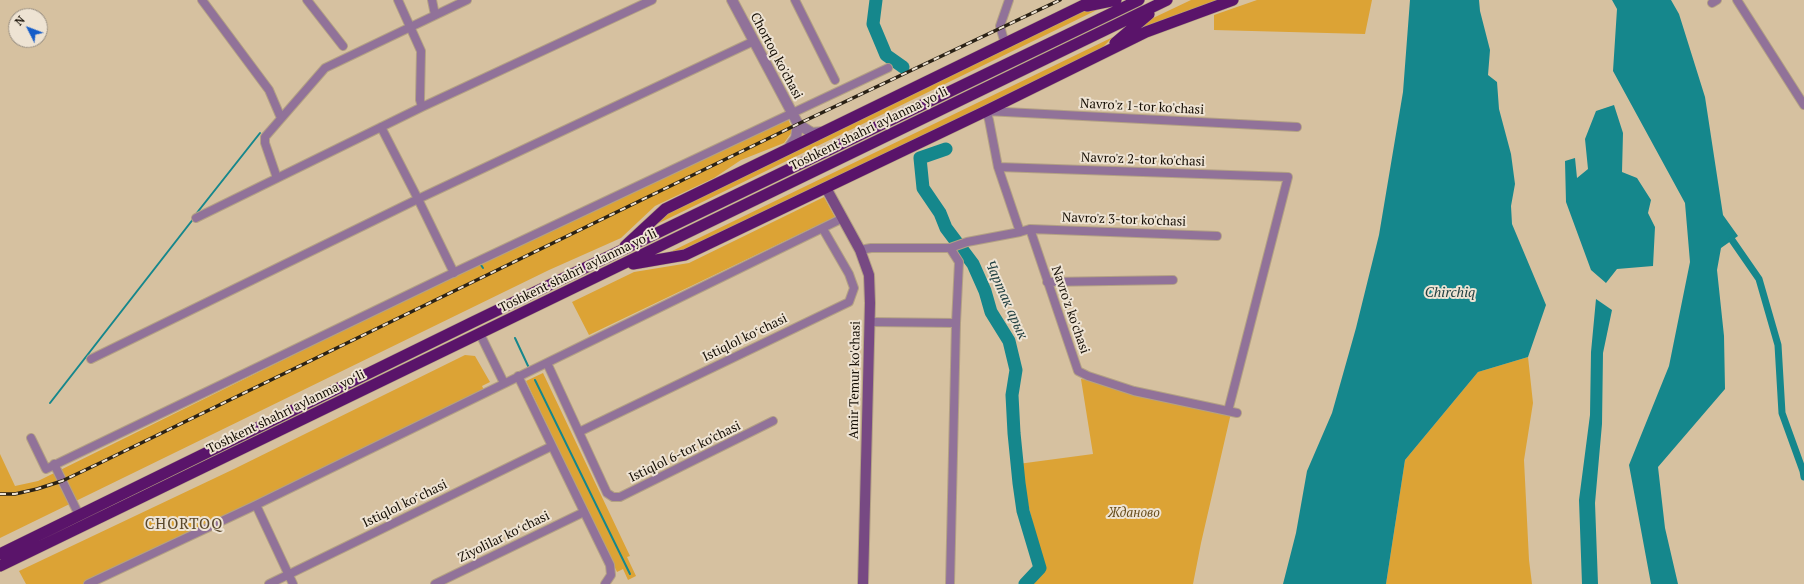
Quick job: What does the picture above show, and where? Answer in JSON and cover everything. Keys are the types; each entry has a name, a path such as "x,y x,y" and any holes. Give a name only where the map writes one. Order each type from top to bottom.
{"highway":[{"path":"616,254 665,209 1094,0"},
{"path":"1079,8 1116,0"},
{"name":"Toshkent shahri aylanma yoʻli","path":"0,554 474,322 1139,0"},
{"path":"620,266 685,255 1158,27 1233,0"},
{"path":"1101,55 1165,1"},
{"name":"Toshkent shahri aylanma yoʻli","path":"0,566 1165,1"},
{"path":"474,322 473,329 480,334"}],"main road":[{"name":"Amir Temur ko'chasi","path":"826,188 860,250 869,275 870,322 864,584"}],"street":[{"path":"202,0 269,90 281,118"},
{"path":"307,0 343,46"},
{"path":"398,0 421,51 420,100 422,107"},
{"path":"432,0 435,15"},
{"path":"277,178 265,143 265,137 325,68 467,0"},
{"path":"196,218 422,107 652,0"},
{"name":"Chortoq ko'chasi","path":"732,0 798,124"},
{"path":"795,0 835,80"},
{"path":"1005,44 1000,26 1009,0"},
{"path":"1737,0 1804,105"},
{"path":"91,359 418,199 754,41"},
{"path":"31,438 46,468 888,68"},
{"path":"986,111 998,167 1020,232"},
{"name":"Navro'z 1-tor ko'chasi","path":"986,111 1297,127"},
{"path":"785,151 795,142 798,124 812,133 825,132"},
{"path":"381,127 454,273"},
{"name":"Navro'z 2-tor ko'chasi","path":"998,167 1288,178 1228,411"},
{"path":"88,584 256,505 843,218"},
{"name":"Istiqlol koʻchasi","path":"579,432 849,302 854,288 849,274 823,229"},
{"path":"860,250 870,248 952,248 967,242 1030,229"},
{"name":"Navro'z ko'chasi","path":"1030,229 1074,363 1081,374 1134,391 1237,413"},
{"name":"Navro'z 3-tor ko'chasi","path":"1030,229 1217,236"},
{"path":"950,584 956,323 959,262 952,248"},
{"path":"1047,282 1173,280"},
{"path":"870,322 956,323"},
{"path":"480,334 504,383"},
{"path":"547,363 579,432"},
{"path":"518,376 611,569 610,577 605,584"},
{"name":"Istiqlol 6-tor ko'chasi","path":"579,432 607,493 613,497 620,497 773,421"},
{"name":"Istiqlol koʻchasi","path":"269,584 552,446"},
{"path":"54,464 79,515"},
{"path":"256,505 293,584"},
{"name":"Ziyolilar koʻchasi","path":"435,584 584,512"}],"green space":[{"path":"1191,0 1217,0 1135,32 1151,19"},
{"path":"1257,0 1372,0 1365,34 1214,30 1214,15"},
{"path":"1101,8 655,225 667,212 1073,15 1087,10"},
{"path":"1113,37 1100,50 683,251 670,252"},
{"path":"788,119 792,132 784,143 741,160 714,178 655,206 621,238 549,270 0,538 0,454 15,486 38,481 455,275"},
{"path":"824,197 835,217 589,335 572,302 634,272 689,263"},
{"path":"465,355 475,356 490,382 482,386 484,390 85,584 26,584 19,571 234,469"},
{"path":"1528,357 1533,403 1524,460 1529,560 1532,584 1386,584 1405,460 1478,372"},
{"path":"543,373 630,556 627,557 636,576 628,580 623,569 617,572 526,381"},
{"name":"Жданово","path":"1081,379 1231,413 1193,584 1029,584 1044,568 1018,464 1093,454"}],"water":[{"name":"Chirchiq","path":"1410,0 1479,0 1480,11 1490,50 1488,75 1497,82 1499,109 1511,154 1515,184 1511,206 1512,224 1546,305 1528,357 1478,372 1405,460 1386,584 1283,584 1296,533 1307,471 1332,413 1356,328 1379,235 1403,92"},
{"path":"1612,0 1671,0 1679,14 1705,97 1723,215 1738,236 1721,248 1717,270 1724,336 1725,389 1658,467 1665,528 1678,584 1651,584 1629,465 1669,366 1690,262 1685,203 1613,71 1617,9"},
{"path":"1614,105 1623,133 1622,172 1637,178 1651,200 1648,213 1655,227 1653,266 1617,269 1606,283 1591,270 1566,202 1565,161 1575,158 1577,178 1588,169 1585,139 1596,111"},
{"path":"1596,299 1612,310 1603,353 1602,424 1595,503 1598,584 1582,584 1579,500 1590,415 1591,352"}],"waterway":[{"name":"Чартак арык","path":"876,0 873,24 886,55 903,67"},
{"path":"196,214 260,133"},
{"name":"Чартак арык","path":"946,149 920,158 923,188 940,213 946,228 973,264 985,291 991,312 1009,341 1016,370 1012,395 1019,483 1023,511 1040,568 1025,584"},
{"path":"50,403 194,218"},
{"path":"1732,240 1759,279 1778,345 1782,413 1804,477"},
{"path":"515,338 529,368"},
{"path":"535,380 630,574"}],"railway":[{"path":"0,494 15,494 62,481 798,124 1060,0"}],"district":[{"name":"CHORTOQ","path":"184,525"}]}
